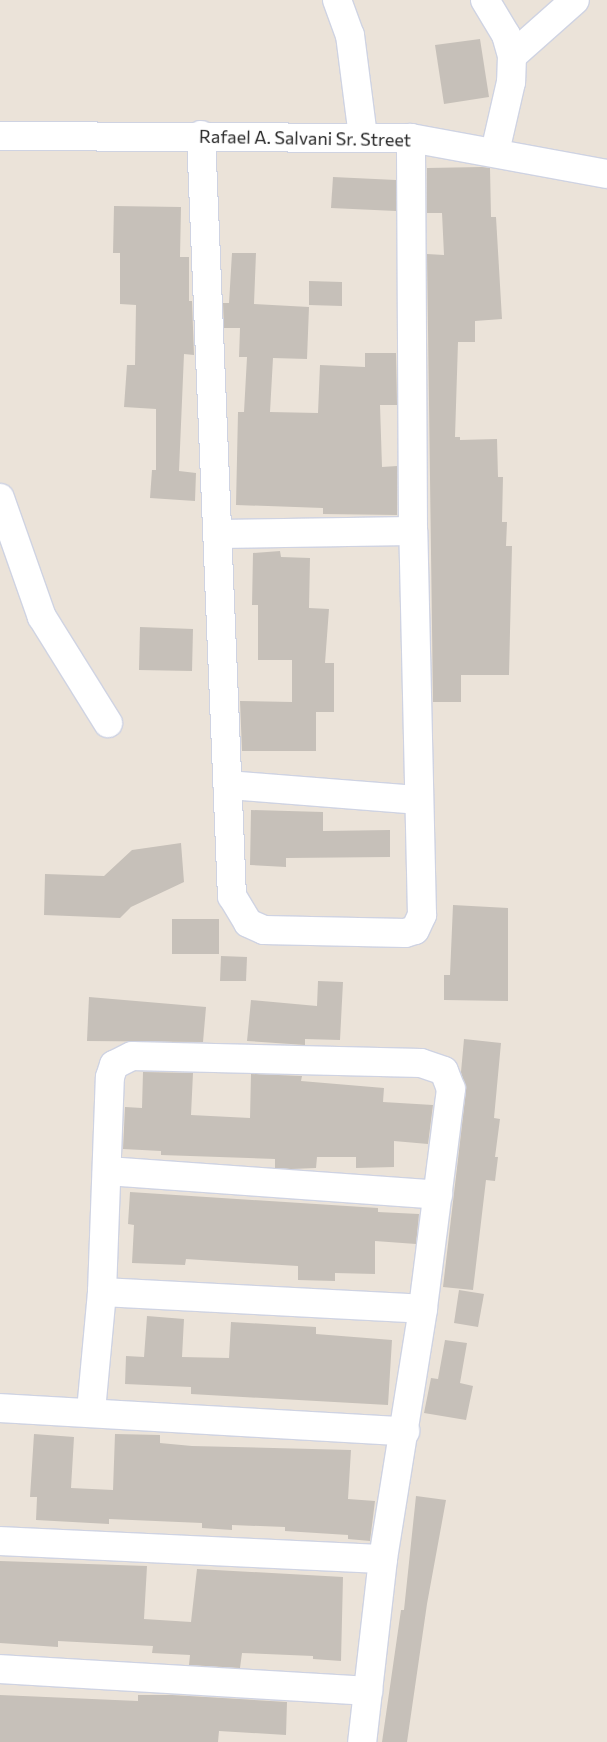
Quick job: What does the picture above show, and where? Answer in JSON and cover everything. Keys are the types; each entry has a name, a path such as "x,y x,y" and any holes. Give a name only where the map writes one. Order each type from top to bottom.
{"street":[{"path":"337,0 350,35 364,136"},
{"path":"485,0 506,35 512,56 511,82 495,152"},
{"path":"512,56 575,0"},
{"path":"201,135 220,534 232,896 248,922 264,930 405,932 415,930 422,915 413,531 411,138"},
{"name":"Rafael A. Salvani Sr. Street","path":"0,136 201,135 411,138 607,174"},
{"path":"0,498 42,616 108,723"},
{"path":"220,534 413,531"},
{"path":"228,785 418,800"},
{"path":"91,1411 102,1292 110,1077 114,1065 120,1060 132,1056 422,1063 444,1071 451,1089 423,1309 405,1431 383,1559 362,1742"},
{"path":"107,1171 438,1195"},
{"path":"102,1292 423,1309"},
{"path":"0,1408 91,1411 405,1431"},
{"path":"0,1541 383,1559"},
{"path":"0,1669 368,1691"}],"building":[{"path":"480,39 489,97 444,104 435,45"},
{"path":"427,168 490,168 491,217 496,217 502,319 475,321 475,342 458,342 455,437 460,437 460,440 497,439 498,477 503,477 502,522 507,522 506,546 512,546 509,675 461,675 461,702 433,702 427,254 444,255 442,213 427,213"},
{"path":"333,177 396,180 396,211 331,208"},
{"path":"114,206 181,207 180,257 189,257 189,301 192,301 194,355 184,354 179,471 196,473 195,501 150,498 152,470 156,470 156,409 124,407 127,365 135,365 136,305 120,304 120,253 113,253"},
{"path":"232,253 256,253 254,304 309,307 307,359 273,358 270,412 318,413 320,365 365,367 365,353 396,353 397,405 380,405 382,467 397,466 397,515 323,514 323,508 236,505 238,412 244,412 247,357 239,357 240,328 224,328 223,303 229,303"},
{"path":"309,281 342,282 342,306 309,305"},
{"path":"280,551 281,557 310,558 309,608 329,609 325,663 334,663 334,712 316,712 316,751 242,751 240,701 292,702 292,660 258,660 258,605 252,605 253,553"},
{"path":"140,627 193,629 192,671 139,670"},
{"path":"251,810 323,812 323,831 390,830 390,857 286,858 286,867 250,865"},
{"path":"181,843 184,882 131,907 120,918 44,915 45,874 104,876 132,850"},
{"path":"453,905 508,908 508,1001 444,1000 444,975 450,975"},
{"path":"172,919 219,919 219,954 172,954"},
{"path":"221,956 247,957 246,981 220,981"},
{"path":"318,981 343,982 340,1040 305,1039 305,1045 247,1041 251,1000 317,1006"},
{"path":"89,997 206,1007 203,1042 87,1041"},
{"path":"464,1039 501,1043 494,1118 500,1119 495,1157 498,1157 495,1181 486,1180 473,1290 443,1287 466,1091 461,1072"},
{"path":"143,1072 193,1073 191,1115 250,1118 251,1074 302,1076 301,1081 384,1088 383,1102 433,1105 428,1144 394,1141 394,1167 356,1168 356,1157 317,1157 316,1168 291,1169 275,1168 275,1159 161,1155 161,1151 123,1149 125,1107 142,1108"},
{"path":"130,1192 378,1208 378,1212 419,1214 416,1244 375,1241 375,1274 335,1273 335,1281 298,1280 298,1266 186,1259 185,1265 132,1263 134,1225 128,1224"},
{"path":"459,1290 484,1294 478,1327 454,1323"},
{"path":"147,1316 184,1319 182,1357 229,1358 231,1322 316,1327 316,1334 392,1340 388,1405 191,1394 191,1387 125,1384 126,1356 144,1357"},
{"path":"445,1340 467,1343 460,1383 473,1386 466,1420 424,1413 431,1378 438,1379"},
{"path":"34,1434 74,1437 71,1488 113,1490 115,1434 160,1435 160,1443 192,1446 351,1450 348,1499 375,1501 370,1541 348,1539 348,1535 285,1531 285,1527 232,1525 232,1530 202,1528 202,1523 109,1519 109,1524 36,1520 37,1497 30,1497"},
{"path":"416,1496 446,1500 427,1604 407,1742 382,1742 401,1610 404,1610"},
{"path":"0,1561 147,1566 144,1619 191,1622 197,1569 343,1577 341,1661 313,1659 313,1656 242,1653 240,1668 189,1665 190,1655 152,1653 153,1646 58,1641 58,1647 0,1643"},
{"path":"0,1695 138,1701 138,1695 172,1695 287,1702 286,1735 219,1731 218,1742 0,1742"}]}
